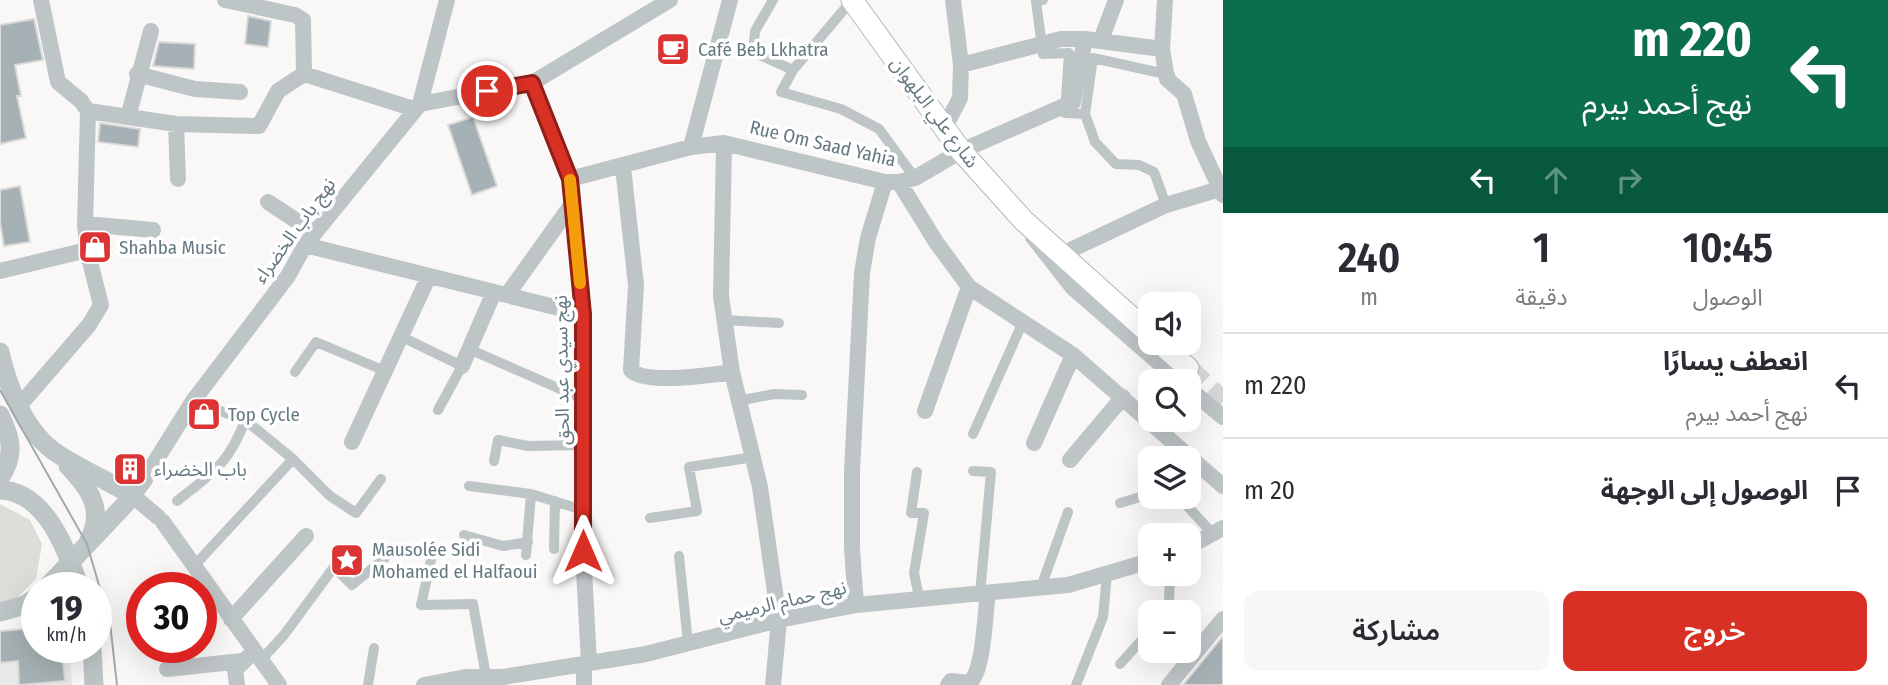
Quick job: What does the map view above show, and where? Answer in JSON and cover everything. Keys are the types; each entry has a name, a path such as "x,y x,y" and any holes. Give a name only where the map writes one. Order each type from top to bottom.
{"main road":[{"name":"شارع علي البلهوان","path":"852,0 961,151 1023,220 1138,323"}],"street":[{"path":"19,406 101,305 87,250 85,224 88,111 81,101 58,82 41,0"},
{"path":"225,0 295,15 303,20 304,74"},
{"name":"نهج باب الخضراء","path":"142,483 193,401 288,276 310,239 417,107 447,0"},
{"path":"88,111 176,124 259,126 278,91 304,74 417,107 532,83 670,0"},
{"path":"691,146 730,0"},
{"path":"773,0 755,31 753,52 793,69"},
{"path":"852,0 793,69 781,92 841,109 879,129 900,180 936,242 969,287 1073,355 1223,486"},
{"path":"944,127 958,105 961,65 953,0"},
{"path":"1043,0 1036,1 1043,54 1069,52 1065,113 1085,114"},
{"path":"1065,107 1076,94 1093,40 1116,0"},
{"path":"1060,255 1166,205 1221,192 1198,141 1183,91 1169,83 1165,74 1161,49 1164,0"},
{"path":"1166,205 1154,172 1139,165 1116,164 1095,142 1085,114 1093,58 1170,75 1166,49 1172,0"},
{"path":"128,117 151,31"},
{"path":"961,65 1061,39 1093,40 1161,49"},
{"path":"138,74 195,89 240,92"},
{"name":"نهج سيدي عبد الحق","path":"532,83 570,179 583,314 584,685"},
{"name":"Rue Om Saad Yahia","path":"570,179 622,167 691,146 724,143 900,180 1065,107"},
{"path":"176,124 178,179"},
{"path":"724,143 721,296 732,372 754,457 779,620 774,685"},
{"path":"622,167 636,285 631,370 636,374 668,377 699,377 732,372"},
{"path":"856,605 852,471 862,273 900,180"},
{"path":"268,202 310,239 429,276 583,314"},
{"path":"439,410 500,293 572,204"},
{"name":"شارع علي البلهوان","path":"1023,220 1037,244 1073,288 1174,369"},
{"path":"85,224 153,230"},
{"path":"0,271 87,250"},
{"path":"352,442 429,276"},
{"path":"925,411 969,287"},
{"path":"724,320 779,323"},
{"path":"973,435 1022,324"},
{"path":"400,336 462,366"},
{"path":"295,372 316,342 384,371"},
{"path":"469,349 583,399"},
{"path":"0,352 6,379 19,406 55,453 85,484 93,498 97,520 87,544"},
{"path":"1034,443 1073,355"},
{"path":"738,401 774,394 802,395"},
{"name":"شارع علي البلهوان","path":"1201,394 1223,417"},
{"path":"1070,460 1123,397"},
{"path":"193,401 244,421 293,459 330,496 356,513 381,479"},
{"path":"0,415 12,449 10,461 0,478"},
{"path":"177,501 215,471 234,449 244,421"},
{"path":"494,461 498,440 528,446 583,445"},
{"path":"55,453 142,483 161,520 197,572"},
{"path":"650,518 697,511 689,467 754,457"},
{"path":"194,566 293,459"},
{"path":"947,685 951,681 967,682 972,679 980,656 991,472 973,471"},
{"path":"917,472 911,513 924,513 914,573 919,597"},
{"path":"60,572 142,483"},
{"path":"469,486 531,494 583,510"},
{"path":"0,490 16,491 41,510 74,572"},
{"path":"526,555 531,494"},
{"path":"1120,503 1138,498"},
{"path":"554,549 555,501"},
{"path":"1193,509 1218,531 1201,540"},
{"path":"1041,587 1069,512"},
{"path":"464,535 503,546 528,542"},
{"path":"231,619 306,536"},
{"path":"237,685 235,670 284,635 334,567 352,585 397,548"},
{"path":"679,556 688,643"},
{"path":"431,560 421,605 473,604 486,676"},
{"name":"نهج حمام الرميمي","path":"424,685 486,676 503,677 586,664 856,605 1068,585 1138,565"},
{"path":"1076,685 1103,617 1107,574"},
{"path":"217,606 231,619 253,658 279,685"},
{"path":"0,612 21,607"},
{"path":"1174,682 1223,619"},
{"path":"1120,664 1138,644"},
{"path":"368,685 374,648"},
{"path":"167,669 253,658"},
{"path":"93,663 94,685"}],"shaded area":[{"path":"0,504 30,520 42,544 37,572 21,572 21,594 13,602 0,603"},
{"path":"21,629 21,663 70,663 72,685 0,685 0,631"}],"building":[{"path":"248,16 271,21 268,47 245,44"},
{"path":"34,19 43,60 15,65 21,96 17,96 26,138 0,144 0,25"},
{"path":"159,42 195,44 194,69 153,66"},
{"path":"473,117 497,186 472,195 448,125"},
{"path":"100,123 140,129 138,147 98,142"},
{"path":"20,186 30,242 4,246 0,222 0,190"},
{"path":"21,629 21,663 63,663 65,681 19,685 18,661 0,663 0,631"},
{"path":"1223,636 1223,685 1183,685"}],"tunnel":[{"path":"1188,368 1223,402"}],"tram line":[{"path":"0,390 87,544 110,623 117,685"}],"slow traffic":[{"path":"570,180 580,283"}],"place":[{"name":"Café Beb Lkhatra","path":"673,49"},
{"name":"Shahba Music","path":"95,247"},
{"name":"Top Cycle","path":"204,414"},
{"name":"باب الخضراء","path":"130,469"},
{"name":"Mausolée Sidi Mohamed el Halfaoui","path":"347,560"}],"route":[{"path":"487,91 532,83 570,179 583,314 583,551"}]}
